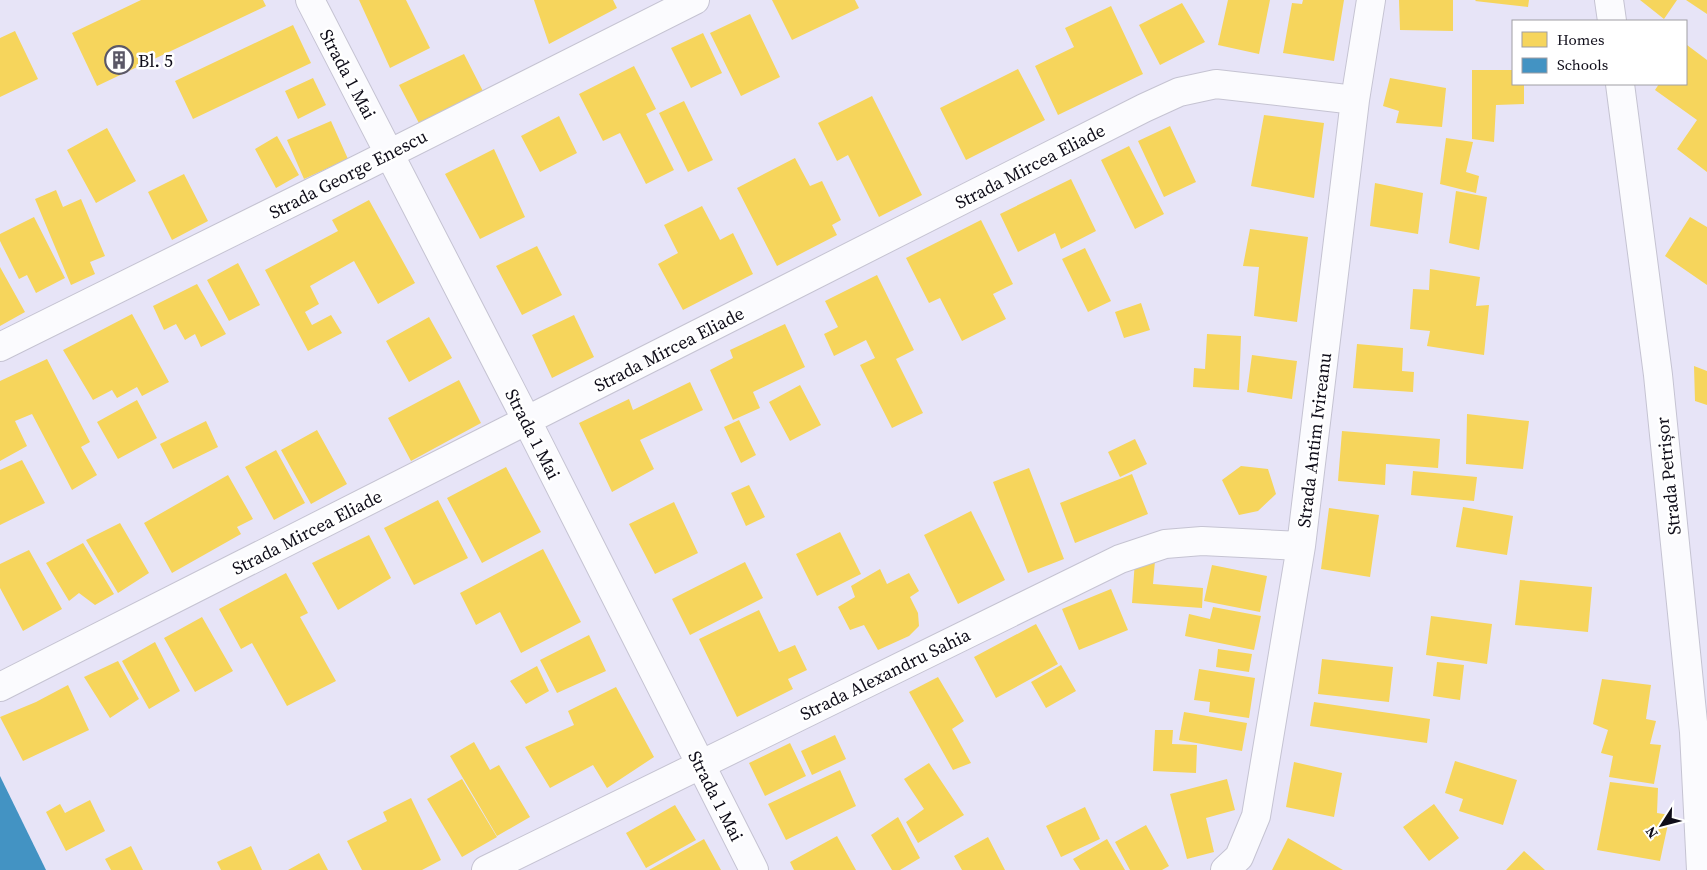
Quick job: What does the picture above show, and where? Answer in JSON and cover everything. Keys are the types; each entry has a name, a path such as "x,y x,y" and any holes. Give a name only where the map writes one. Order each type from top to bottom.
{"street":[{"name":"Strada 1 Mai","path":"310,0 527,421 754,870"},
{"name":"Strada George Enescu","path":"0,347 694,0"},
{"name":"Strada Antim Ivireanu","path":"1226,870 1239,857 1256,816 1301,546 1355,100 1371,0"},
{"path":"1610,0 1612,20"},
{"name":"Strada Mircea Eliade","path":"0,687 1179,92 1216,84 1355,100"},
{"name":"Strada Petrișor","path":"1620,85 1658,375 1694,732 1701,870"},
{"name":"Strada Alexandru Sahia","path":"486,870 1120,558 1165,544 1202,541 1301,546"}],"building: Homes":[{"name":"Bl. 5","path":"141,0 263,0 266,6 97,86 72,33"},
{"path":"359,0 406,0 430,48 390,68"},
{"path":"534,0 613,0 617,8 549,44"},
{"path":"772,0 855,0 859,8 792,40"},
{"path":"1228,0 1270,0 1259,54 1218,45"},
{"path":"1303,0 1344,0 1334,61 1283,53 1292,3 1302,4"},
{"path":"1399,0 1453,0 1453,31 1400,30"},
{"path":"1476,0 1529,0 1528,7"},
{"path":"1640,0 1677,0 1664,19"},
{"path":"1686,0 1707,0 1707,14"},
{"path":"1182,3 1205,42 1160,65 1139,25"},
{"path":"1111,6 1143,74 1058,115 1035,66 1074,47 1065,28"},
{"path":"750,14 780,77 741,96 710,33"},
{"path":"293,25 311,63 193,119 175,81"},
{"path":"15,31 38,79 0,97 0,38"},
{"path":"703,33 722,73 691,88 671,48"},
{"path":"1687,45 1707,60 1707,172 1677,149 1697,120 1655,90 1658,85 1687,85"},
{"path":"464,54 485,95 421,127 399,85"},
{"path":"634,66 656,109 646,114 674,170 646,184 620,133 603,141 579,94"},
{"path":"1018,69 1045,120 966,160 940,108"},
{"path":"1472,70 1512,70 1512,85 1524,85 1524,104 1496,105 1494,142 1472,139"},
{"path":"313,78 326,105 298,119 285,91"},
{"path":"1390,78 1446,88 1442,127 1396,123 1399,111 1383,106"},
{"path":"872,96 922,195 879,217 848,155 837,161 818,123"},
{"path":"684,101 713,160 688,172 659,113"},
{"path":"1264,115 1324,123 1314,198 1251,186"},
{"path":"559,116 577,153 540,172 521,136"},
{"path":"331,121 348,159 304,179 287,140"},
{"path":"1170,126 1196,182 1164,197 1138,141"},
{"path":"107,128 136,181 96,203 67,150"},
{"path":"277,136 299,175 276,188 255,149"},
{"path":"1446,138 1473,142 1466,172 1479,176 1476,193 1440,184"},
{"path":"1129,146 1164,214 1135,229 1101,160"},
{"path":"494,149 525,217 480,239 445,174"},
{"path":"795,158 810,186 822,181 841,220 832,225 837,235 777,266 737,188"},
{"path":"184,174 208,221 172,240 148,192"},
{"path":"1071,179 1096,231 1061,249 1055,233 1018,252 1000,214"},
{"path":"1375,183 1423,193 1418,234 1370,226"},
{"path":"56,190 63,207 81,199 105,256 90,262 95,274 71,285 35,199"},
{"path":"1456,191 1487,197 1479,250 1449,243"},
{"path":"369,200 415,283 378,304 354,261 310,286 319,304 305,312 312,325 331,315 342,333 308,351 265,270 338,231 332,220"},
{"path":"702,206 720,240 733,233 753,274 683,310 658,264 678,253 664,225"},
{"path":"34,217 65,278 36,293 27,275 19,279 0,241 0,234"},
{"path":"1690,217 1707,227 1707,285 1665,256"},
{"path":"981,220 1013,284 993,294 1006,319 962,341 940,298 929,303 906,258"},
{"path":"1250,229 1308,237 1297,322 1254,316 1259,267 1243,266"},
{"path":"537,246 562,295 522,315 496,266"},
{"path":"1085,248 1111,301 1088,312 1062,259"},
{"path":"238,263 260,305 229,321 207,280"},
{"path":"0,267 25,312 0,326"},
{"path":"1430,269 1480,277 1476,306 1489,305 1484,355 1427,346 1430,331 1410,329 1413,289 1429,290"},
{"path":"877,275 914,350 896,359 923,413 892,428 860,365 875,358 866,340 834,356 824,334 838,327 825,301"},
{"path":"197,284 226,334 201,347 195,334 185,340 176,324 164,330 153,306"},
{"path":"1141,303 1150,330 1124,338 1115,312"},
{"path":"132,314 169,382 142,396 137,387 117,398 112,390 93,400 63,350"},
{"path":"574,315 594,357 552,378 532,335"},
{"path":"429,317 452,358 409,382 386,341"},
{"path":"785,324 805,367 753,392 760,408 733,420 710,370 733,358 730,350"},
{"path":"1207,334 1241,336 1239,390 1193,387 1194,368 1205,369"},
{"path":"1357,344 1403,348 1402,371 1414,372 1413,392 1353,388"},
{"path":"1252,355 1297,361 1292,399 1247,392"},
{"path":"47,359 90,442 81,447 97,475 72,490 32,414 15,421 27,446 0,461 0,381"},
{"path":"1694,366 1707,371 1707,405 1695,401"},
{"path":"459,380 481,423 411,461 388,418"},
{"path":"690,382 703,410 640,440 654,469 612,492 579,423 629,399 633,410"},
{"path":"800,385 821,425 790,441 769,402"},
{"path":"137,400 157,438 118,459 97,422"},
{"path":"1467,414 1529,421 1523,469 1466,464"},
{"path":"739,420 756,455 741,463 724,427"},
{"path":"206,421 218,447 173,469 160,444"},
{"path":"317,430 347,484 311,504 281,450"},
{"path":"1342,431 1440,439 1438,468 1386,464 1385,485 1338,481"},
{"path":"1135,439 1147,464 1120,477 1108,452"},
{"path":"276,450 305,503 274,520 245,467"},
{"path":"22,460 45,503 0,525 0,470"},
{"path":"1241,466 1268,469 1276,494 1258,511 1239,515 1222,480"},
{"path":"506,467 541,532 482,563 447,498"},
{"path":"1029,468 1064,559 1028,573 993,482"},
{"path":"1413,471 1477,477 1474,501 1411,495"},
{"path":"1132,474 1148,514 1075,543 1060,503"},
{"path":"228,475 253,519 237,527 241,534 172,573 144,523"},
{"path":"749,485 765,517 746,526 731,493"},
{"path":"438,500 468,558 414,585 384,528"},
{"path":"674,502 698,553 655,574 629,524"},
{"path":"1463,507 1513,516 1507,555 1456,547"},
{"path":"1329,508 1379,515 1370,577 1321,569"},
{"path":"971,511 1005,580 958,604 924,535"},
{"path":"120,523 149,573 118,593 86,540"},
{"path":"840,532 861,574 817,596 796,554"},
{"path":"369,535 391,578 338,610 312,563"},
{"path":"83,543 114,594 95,605 79,593 69,601 46,563"},
{"path":"543,549 581,622 521,653 500,612 476,625 460,593"},
{"path":"29,550 62,609 23,631 0,588 0,564"},
{"path":"1135,560 1155,561 1153,584 1203,588 1202,608 1132,603"},
{"path":"745,562 763,598 690,635 672,599"},
{"path":"1212,565 1267,576 1260,612 1204,601"},
{"path":"880,569 887,584 909,573 919,591 910,597 918,613 919,626 909,636 878,650 864,625 850,630 838,607 855,597 851,586"},
{"path":"286,573 308,613 300,617 336,681 287,706 252,643 241,649 219,609"},
{"path":"1520,580 1592,587 1588,632 1515,625"},
{"path":"1111,589 1128,630 1079,650 1062,609"},
{"path":"1213,607 1261,616 1254,650 1185,636 1189,614 1210,619"},
{"path":"759,610 779,652 795,645 807,670 788,679 793,689 737,717 699,639"},
{"path":"1431,616 1492,624 1487,664 1426,655"},
{"path":"202,617 233,671 195,692 164,638"},
{"path":"1036,624 1058,664 996,698 974,657"},
{"path":"589,635 606,671 557,693 540,660"},
{"path":"155,642 180,691 149,709 122,661"},
{"path":"1218,649 1252,654 1249,672 1216,667"},
{"path":"1322,659 1393,667 1389,702 1318,694"},
{"path":"118,661 139,699 110,718 84,677"},
{"path":"1437,662 1464,665 1460,700 1433,696"},
{"path":"1061,665 1076,691 1046,708 1031,682"},
{"path":"537,666 549,691 526,704 510,681"},
{"path":"1199,669 1255,678 1249,718 1209,712 1210,702 1194,700"},
{"path":"938,677 964,721 952,729 971,763 953,770 909,692"},
{"path":"1602,679 1651,685 1646,719 1656,721 1650,744 1661,745 1654,784 1609,777 1613,756 1601,753 1608,730 1593,724"},
{"path":"68,685 89,730 23,761 0,717 36,702"},
{"path":"616,687 654,757 607,788 593,765 550,788 525,747 574,725 568,711"},
{"path":"1314,702 1430,719 1427,743 1310,726"},
{"path":"1184,712 1247,723 1242,751 1179,740"},
{"path":"1155,730 1173,730 1172,744 1197,745 1196,773 1153,771"},
{"path":"835,735 846,759 812,775 801,751"},
{"path":"474,742 490,770 499,765 530,817 497,836 450,756"},
{"path":"790,743 806,776 765,796 749,763"},
{"path":"1455,761 1517,780 1503,825 1459,811 1463,799 1445,793"},
{"path":"1294,762 1342,773 1334,817 1286,807"},
{"path":"929,763 964,815 918,843 906,822 924,809 904,779"},
{"path":"840,770 856,806 786,840 768,804"},
{"path":"462,779 497,837 462,857 427,799"},
{"path":"1227,779 1235,810 1206,818 1214,852 1187,859 1170,794"},
{"path":"1610,782 1658,788 1657,813 1670,815 1660,861 1597,850"},
{"path":"411,798 441,860 422,870 362,870 347,841 387,821 383,812"},
{"path":"90,800 105,831 66,851 46,812 60,804 65,813"},
{"path":"1434,804 1459,838 1429,861 1403,827"},
{"path":"675,805 696,840 646,868 626,833"},
{"path":"1085,807 1100,839 1061,857 1046,826"},
{"path":"898,817 920,858 900,870 892,870 871,835"},
{"path":"1146,825 1169,866 1162,870 1130,870 1115,842"},
{"path":"837,836 856,870 794,870 790,862"},
{"path":"988,837 1005,870 962,870 954,856"},
{"path":"1288,838 1343,870 1272,870"},
{"path":"704,839 721,870 649,870"},
{"path":"1107,839 1125,870 1080,870 1073,859"},
{"path":"131,846 143,870 111,870 105,859"},
{"path":"251,846 262,870 221,870 217,862"},
{"path":"1524,851 1545,870 1506,870"},
{"path":"319,853 328,870 288,870"}],"building: Schools":[{"path":"0,776 46,870 0,870"}],"place":[{"name":"Bl. 5","path":"119,60"}]}
